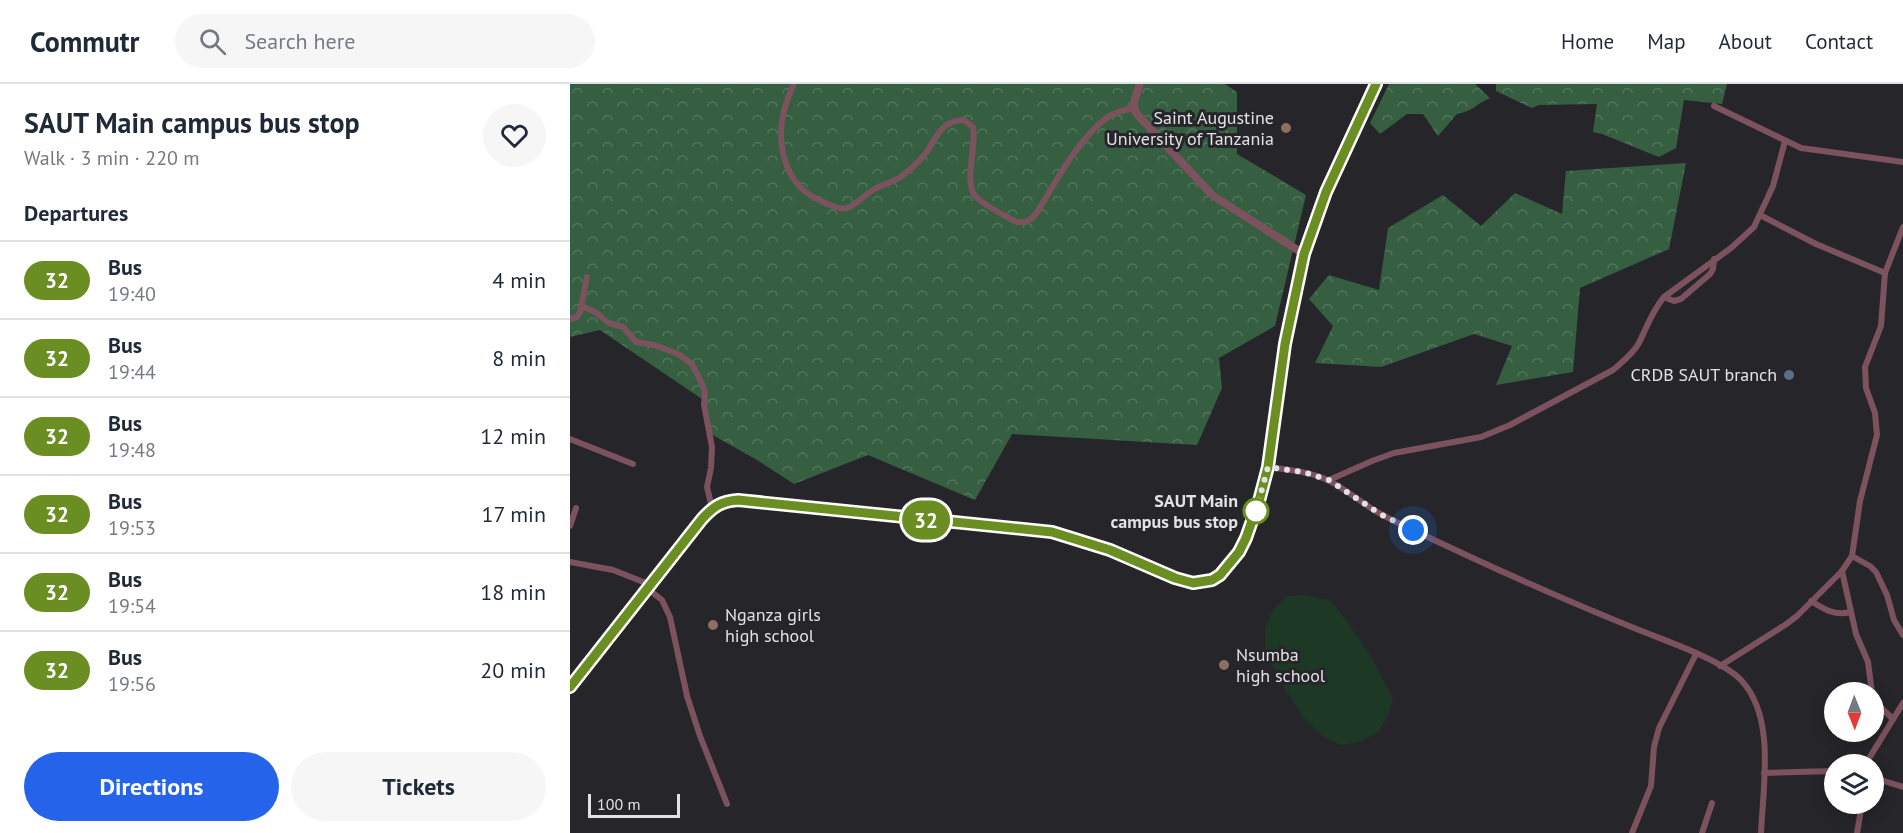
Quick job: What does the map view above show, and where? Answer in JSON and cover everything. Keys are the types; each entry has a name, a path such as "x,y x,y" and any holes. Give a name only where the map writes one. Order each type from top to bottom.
{"main road":[{"path":"570,687 712,508 726,501 738,500 1052,532 1110,550 1175,578 1193,583 1212,580 1220,575 1239,552 1252,523 1268,467 1285,344 1304,254 1326,192 1376,84"}],"street":[{"path":"1134,108 1140,84"},
{"path":"793,86 784,106 780,127 781,146 789,173 803,191 819,200 847,208 876,187 890,183 913,167 927,151 942,127 964,120 973,127 975,137 970,180 975,196 1016,222 1023,223 1036,214 1078,148 1096,127 1115,114 1134,108"},
{"path":"1714,106 1801,148 1903,162"},
{"path":"1134,108 1212,195 1304,254"},
{"path":"1329,480 1372,460 1394,453 1481,437 1510,425 1613,370 1638,345 1658,304 1664,297 1745,237 1754,227 1773,186 1785,141"},
{"path":"1782,157 1786,153 1801,148"},
{"path":"1760,215 1816,244 1885,273"},
{"path":"1720,666 1785,626 1842,571 1852,556 1860,501 1877,435 1875,413 1866,387 1864,367 1881,326 1885,273 1903,227"},
{"path":"1664,297 1677,300 1693,288 1710,274 1714,259"},
{"path":"570,319 577,317 582,306 587,277"},
{"path":"1674,288 1693,288"},
{"path":"582,306 595,312 609,323 622,327 636,342 654,345 678,354 692,364 705,393 704,405 712,447 707,487 712,508"},
{"path":"570,439 633,464"},
{"path":"1268,467 1303,472 1329,480 1380,514 1542,590 1696,654 1741,680 1757,706 1763,727 1764,773 1761,833"},
{"path":"570,526 576,508"},
{"path":"1852,556 1876,572 1887,595 1894,620 1903,635"},
{"path":"570,562 613,570 650,587 662,600 670,617 687,696 727,804"},
{"path":"1842,571 1856,634 1868,662 1871,682"},
{"path":"1812,601 1831,613 1851,612"},
{"path":"1632,833 1651,786 1654,747 1659,728 1696,654"},
{"path":"1872,754 1903,703"},
{"path":"1884,710 1893,718"},
{"path":"1764,773 1824,771"},
{"path":"1884,781 1903,787"},
{"path":"1702,833 1712,803"},
{"path":"1857,833 1860,814"}],"green space":[{"path":"570,84 1225,84 1237,92 1237,154 1306,195 1275,326 1219,358 1222,388 1197,445 1012,434 975,500 868,455 794,484 711,434 702,399 600,330 570,337"},
{"path":"1389,84 1475,84 1490,98 1457,114 1438,136 1423,114 1407,114 1380,134 1370,123"},
{"path":"1496,84 1727,84 1722,104 1684,100 1676,148 1659,157 1593,132 1597,104 1539,105 1532,108 1496,91"},
{"path":"1686,163 1669,249 1580,288 1573,372 1496,385 1512,346 1474,334 1381,367 1315,363 1333,326 1309,299 1329,275 1379,290 1388,228 1443,195 1481,226 1515,193 1562,214 1566,171"},
{"path":"1307,595 1331,601 1371,656 1393,699 1389,714 1379,731 1360,742 1340,745 1325,738 1306,721 1265,652 1265,628 1273,610 1288,596"}],"bus line":[{"name":"32","path":"570,687 702,519 712,508 726,501 738,500 1052,532 1110,550 1175,578 1193,583 1202,583 1220,575 1239,552 1246,538 1268,467 1285,344 1304,254 1326,192 1376,84"}],"place":[{"name":"Saint Augustine University of Tanzania","path":"1286,128"},
{"name":"CRDB SAUT branch","path":"1789,375"},
{"name":"SAUT Main campus bus stop","path":"1256,511"},
{"name":"Nganza girls high school","path":"713,625"},
{"name":"Nsumba high school","path":"1224,665"}],"route":[{"path":"1256,511 1268,467 1303,472 1329,480 1380,514 1413,530"}]}
